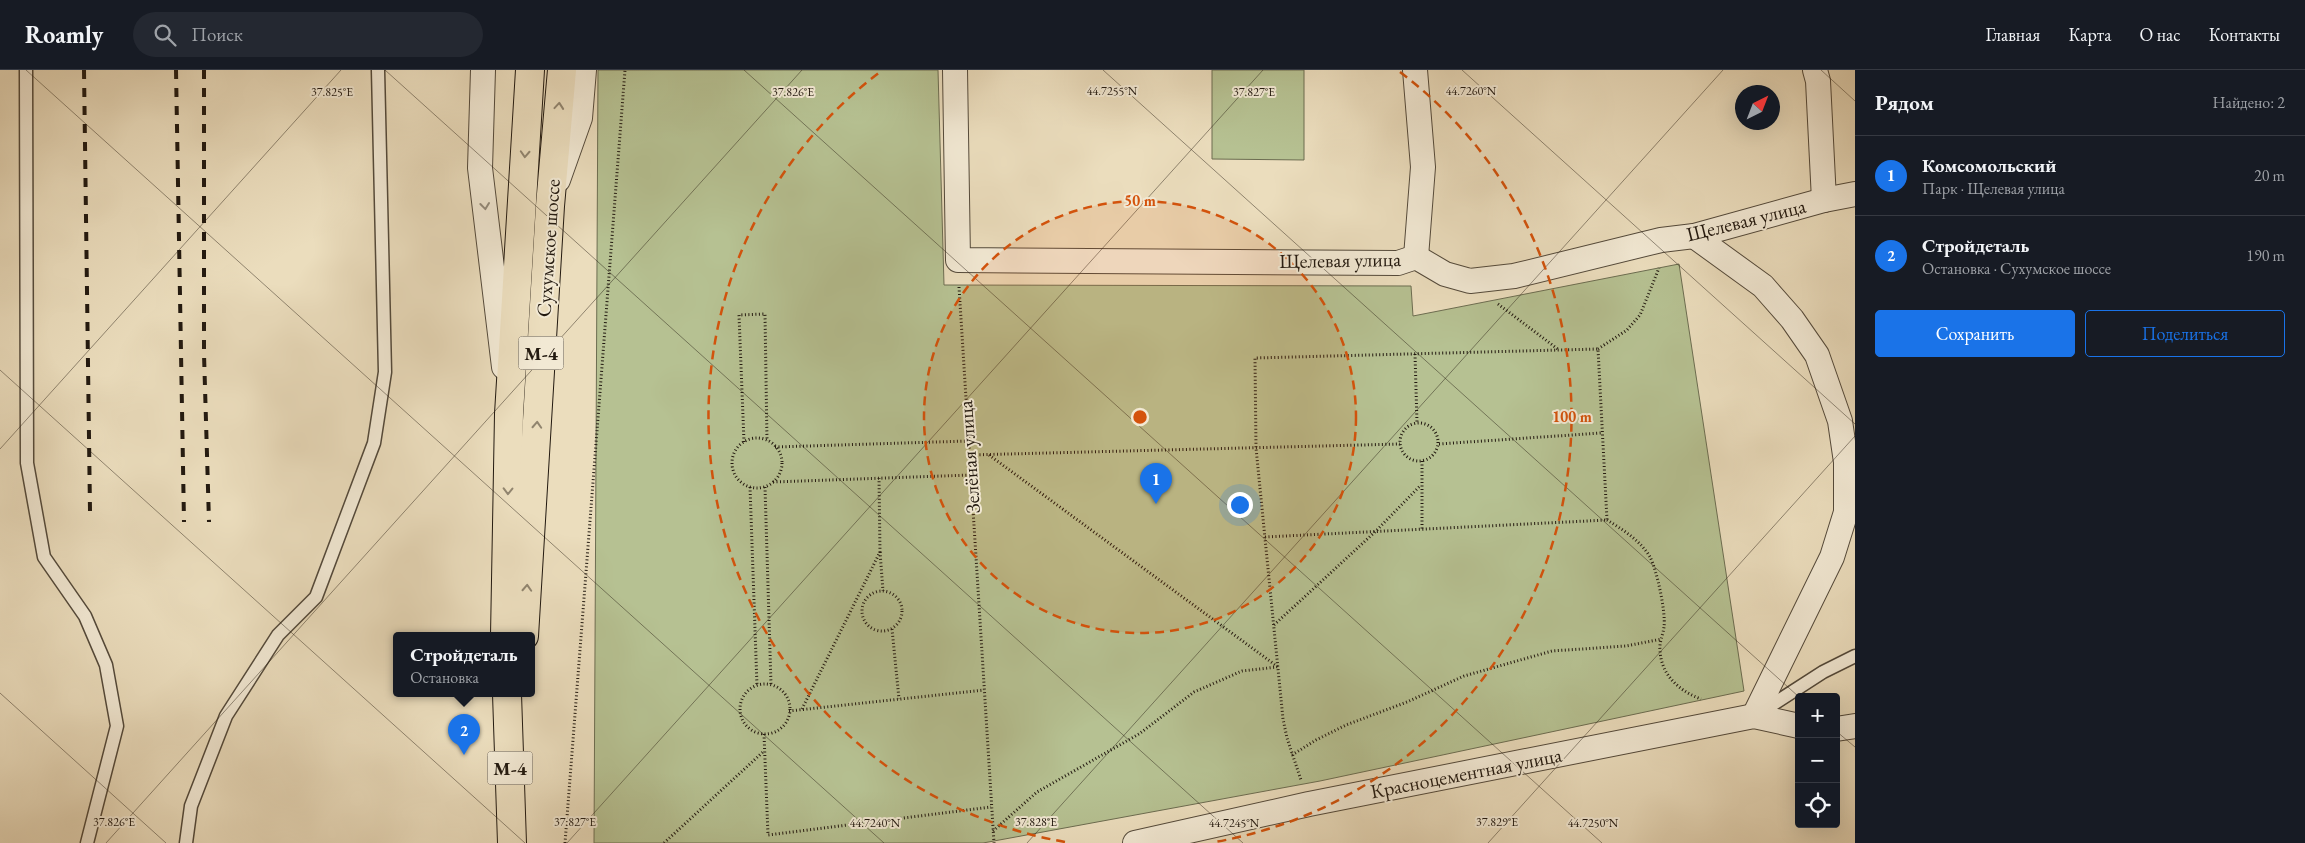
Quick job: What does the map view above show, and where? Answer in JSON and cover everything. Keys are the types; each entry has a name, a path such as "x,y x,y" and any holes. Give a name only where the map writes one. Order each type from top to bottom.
{"highway":[{"name":"Сухумское шоссе","path":"505,632 509,414 530,70"},
{"name":"Сухумское шоссе","path":"524,632 550,206 562,70"},
{"name":"М-4","path":"507,697 512,843"},
{"name":"М-4","path":"519,843 523,697"}],"street":[{"path":"483,70 480,168 509,414"},
{"path":"550,206 580,118 584,70"},
{"path":"955,70 958,260"},
{"path":"1415,70 1423,167 1416,257"},
{"path":"1815,70 1818,81 1824,200"},
{"name":"Щелевая улица","path":"958,260 1398,263 1416,257 1445,274 1470,281 1514,276 1660,240 1694,236 1824,200 1855,194"},
{"path":"1694,236 1763,286 1792,319 1817,355 1840,421 1846,462 1846,512 1832,557 1754,716"},
{"name":"Красноцементная улица","path":"1135,843 1309,804 1754,716 1795,725"},
{"path":"1840,728 1855,726"}],"lane":[{"path":"26,70 27,463 44,557 85,616 92,632 106,665 117,726 88,843"},
{"path":"186,843 191,806 226,716 278,635 316,597 374,443 385,372 378,70"},
{"path":"1754,716 1823,672 1855,656"}],"path":[{"path":"565,843 625,70"},
{"path":"1309,804 1292,755 1283,719 1256,448 1255,358 1598,350 1627,330 1640,315 1659,272 1660,240"},
{"name":"Зелёная улица","path":"958,260 994,843"},
{"path":"1486,279 1496,303 1559,350"},
{"path":"744,442 739,315 764,314 767,441"},
{"path":"1598,350 1607,520"},
{"path":"1414,354 1417,423"},
{"path":"1417,423 1425,423 1432,427 1436,432 1439,444 1434,454 1422,461 1407,457 1400,444 1404,430 1417,423"},
{"path":"1439,444 1601,433"},
{"path":"758,439 767,441 775,447 780,455 779,474 773,482 765,487 750,487 738,480 732,467 734,453 744,442 758,439"},
{"path":"775,447 968,441"},
{"path":"969,455 1400,444"},
{"path":"988,455 1278,667"},
{"path":"1422,461 1422,529"},
{"path":"773,482 970,475"},
{"path":"879,478 882,591"},
{"path":"1274,625 1376,532 1421,485"},
{"path":"750,487 757,686"},
{"path":"765,487 771,685"},
{"path":"1265,537 1607,520 1628,533 1650,557 1663,604 1664,627 1659,649 1664,667 1673,684 1700,699 1708,700"},
{"path":"802,709 880,552"},
{"path":"892,629 880,632 867,625 862,614 865,600 871,594 882,591 894,595 900,605 901,616 892,629 898,700"},
{"path":"1292,755 1346,725 1407,702 1464,676 1552,651 1626,646 1662,639"},
{"path":"993,831 1037,792 1139,734 1194,692 1242,672 1278,667"},
{"path":"771,685 786,697 790,710 787,720 781,728 773,733 754,732 746,726 740,713 745,695 757,686 771,685"},
{"path":"790,710 984,690"},
{"path":"764,734 768,835 992,807"},
{"path":"664,843 764,751"}],"green space":[{"path":"598,70 938,70 944,285 1411,286 1413,316 1679,264 1744,691 1320,781 983,843 594,843"},
{"path":"1212,70 1304,70 1304,160 1212,159"}],"railway":[{"path":"84,70 90,511"},
{"path":"176,70 184,522"},
{"path":"204,70 204,354 209,522"}],"place":[{"name":"Комсомольский","path":"1156,504"},
{"name":"Стройдеталь","path":"464,755"}]}
